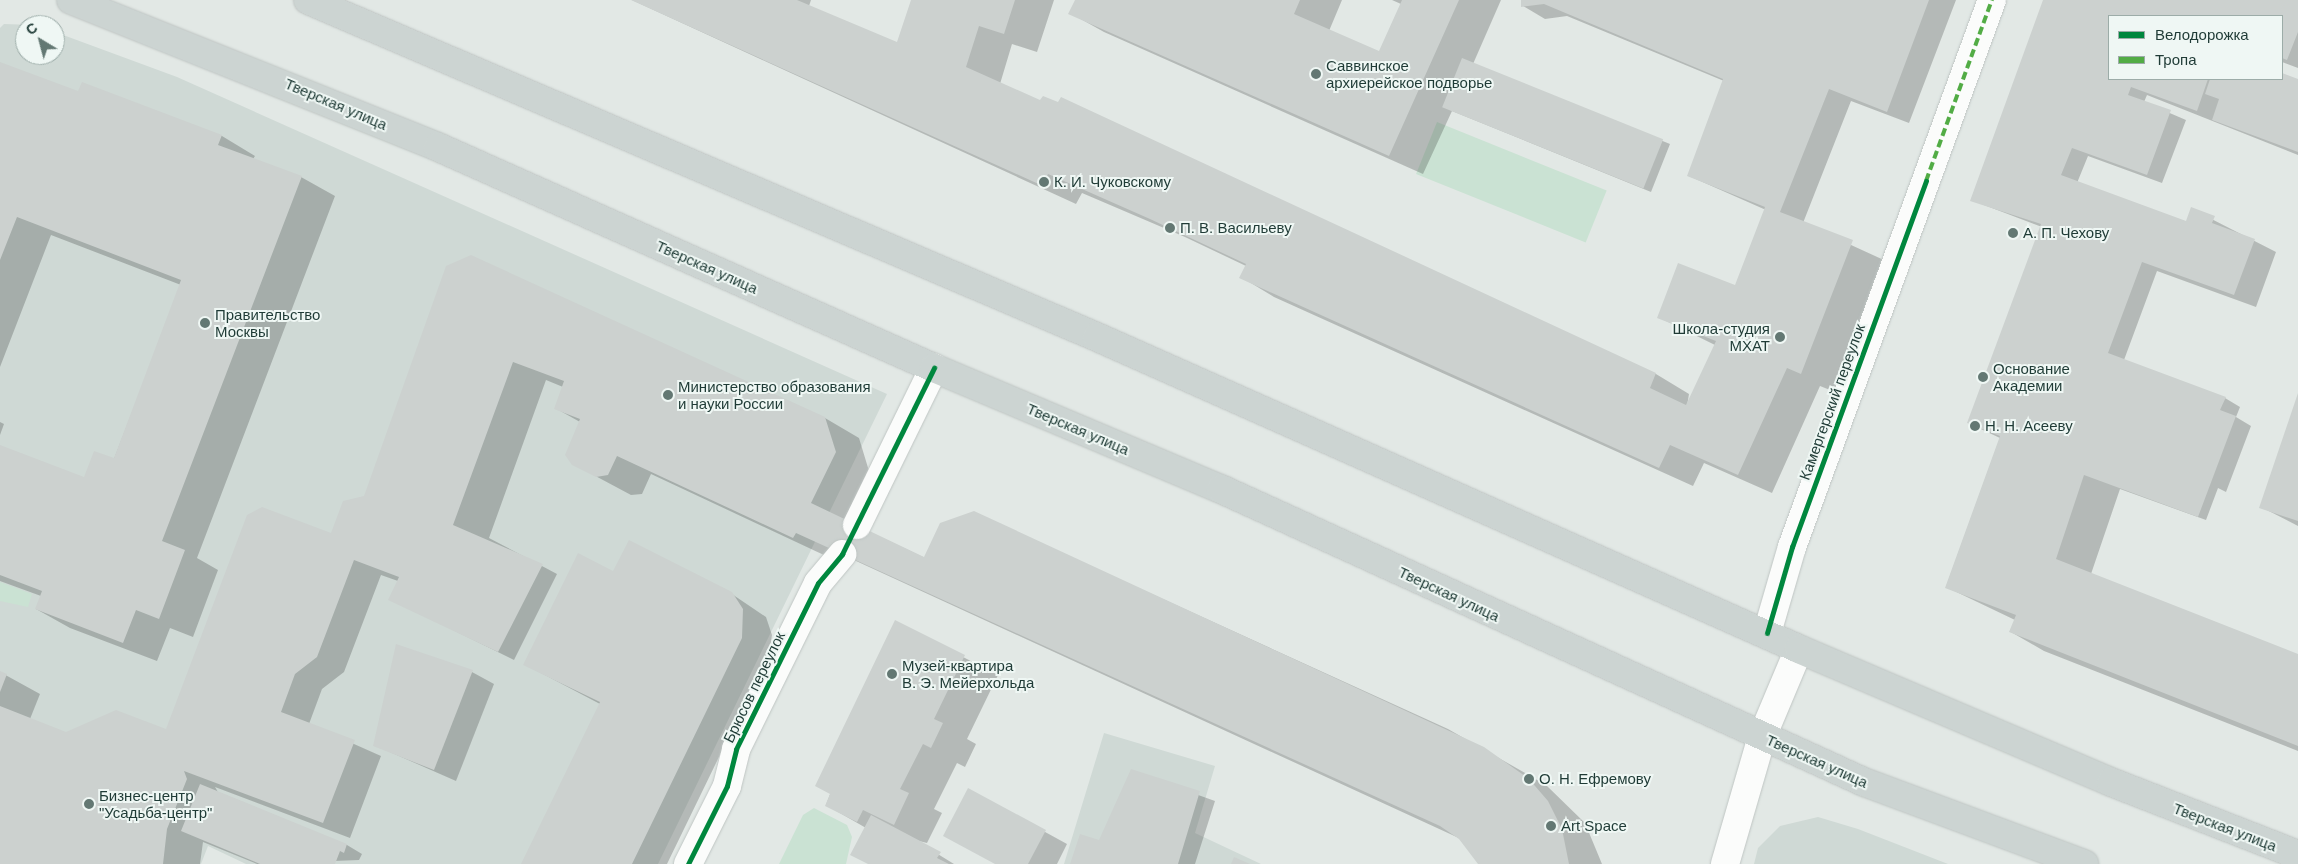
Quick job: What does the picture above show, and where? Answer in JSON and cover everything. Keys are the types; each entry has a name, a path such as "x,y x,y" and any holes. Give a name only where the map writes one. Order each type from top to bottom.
{"main road":[{"name":"Тверская улица","path":"70,0 429,143 934,368 1221,489 1762,737 1994,834 2084,864"},
{"name":"Тверская улица","path":"308,0 1097,337 1799,648 2111,782 2298,855"}],"street":[{"name":"Камергерский переулок","path":"1767,634 1792,547 1992,0"},
{"path":"857,525 934,368"},
{"name":"Брюсов переулок","path":"688,864 726,786 736,749 814,592 842,554"},
{"path":"1725,864 1762,737 1799,648"}],"shaded area":[{"path":"4,24 15,24 15,65 65,65 65,36 177,77 887,394 658,864 246,864 208,846 201,864 0,864 0,28"},
{"path":"1104,733 1215,766 1195,833 1261,864 1064,864"},
{"path":"1818,817 1858,829 1948,864 1754,864 1758,848 1780,826"}],"green space":[{"path":"1437,122 1607,191 1586,242 1416,174"},
{"path":"0,582 32,594 28,607 0,601"},
{"path":"814,808 847,825 852,837 846,864 779,864 803,815"}],"building":[{"path":"631,0 797,0 897,42 911,0 1015,0 1004,34 979,26 966,67 1040,100 1043,96 1058,102 1061,97 1656,373 1650,388 1686,405 1716,341 1657,318 1678,263 1735,285 1765,207 1687,176 1723,79 1544,4 1521,7 1521,0 1929,0 1887,112 1829,89 1780,212 1853,240 1801,374 1787,368 1738,475 1670,445 1659,468 1239,278 1246,264 1150,219 1048,174 1043,186"},
{"name":"Саввинское архиерейское подворье","path":"1075,0 1300,0 1294,14 1379,51 1402,0 1459,0 1389,156 1068,14"},
{"path":"2043,0 2298,0 2298,32 2287,60 2283,58 2283,15 2108,15 2108,80 2208,80 2197,111 2131,87 2128,95 2171,110 2147,175 2072,148 2061,175 2186,221 2191,207 2215,216 2212,223 2255,239 2234,295 2142,262 2108,353 2226,397 2220,410 2236,416 2198,517 2084,475 2056,559 2298,654 2298,746 2009,632 2016,615 1945,588 2000,436 1967,423 2041,224 1970,201"},
{"path":"1462,58 1663,139 1643,188 1442,107"},
{"name":"Правительство Москвы","path":"0,62 78,91 82,82 222,135 218,145 302,176 162,541 185,550 159,619 136,610 123,643 35,609 42,591 0,575 0,445 84,477 94,451 114,458 181,280 17,217 0,260"},
{"path":"2283,73 2298,79 2298,152 2212,120 2219,99 2205,94 2210,80 2283,80"},
{"path":"471,255 825,417 836,452 811,503 924,557 940,523 974,511 1484,747 1529,779 1548,801 1562,829 1569,864 1478,864 1459,839 1440,826 796,533 793,538 617,456 608,475 596,477 572,465 565,455 580,419 554,409 564,381 513,362 453,525 543,564 498,652 388,600 399,577 354,560 317,657 295,674 281,712 355,740 323,823 184,771 187,779 167,829 163,864 0,864 0,706 66,732 116,710 166,729 247,515 262,507 331,533 343,501 364,496 446,266"},
{"path":"2298,393 2298,521 2259,508"},
{"path":"629,540 732,592 743,609 742,638 632,864 521,864 600,702 523,665 578,553 613,571"},
{"path":"895,620 965,655 934,719 943,723 931,748 923,744 900,789 909,793 894,825 863,810 857,822 825,806 830,794 815,786"},
{"path":"396,644 473,670 434,770 373,746"},
{"path":"0,671 7,674 0,692"},
{"path":"1131,769 1200,791 1178,864 1070,864 1080,834 1099,840"},
{"path":"200,784 347,844 344,853 340,851 335,864 260,864 181,831"},
{"path":"968,788 1046,830 1028,864 995,864 943,836"},
{"path":"871,815 941,852 937,858 949,864 868,864 850,855"},
{"path":"1234,857 1250,864 1231,864"}],"marked path":[{"path":"1926,181 1992,0"}],"cycle path":[{"path":"1767,633 1792,547 1926,181"},
{"path":"688,864 727,786 736,749 818,583 842,554 934,368"}],"place":[{"name":"Саввинское архиерейское подворье","path":"1316,74"},
{"name":"К. И. Чуковскому","path":"1044,182"},
{"name":"П. В. Васильеву","path":"1170,228"},
{"name":"А. П. Чехову","path":"2013,233"},
{"name":"Правительство Москвы","path":"205,323"},
{"name":"Школа-студия МХАТ","path":"1780,337"},
{"name":"Основание Академии","path":"1983,377"},
{"name":"Министерство образования и науки России","path":"668,395"},
{"name":"Н. Н. Асееву","path":"1975,426"},
{"name":"Музей-квартира В. Э. Мейерхольда","path":"892,674"},
{"name":"О. Н. Ефремову","path":"1529,779"},
{"name":"Бизнес-центр \"Усадьба-центр\"","path":"89,804"},
{"name":"Art Space","path":"1551,826"}]}
